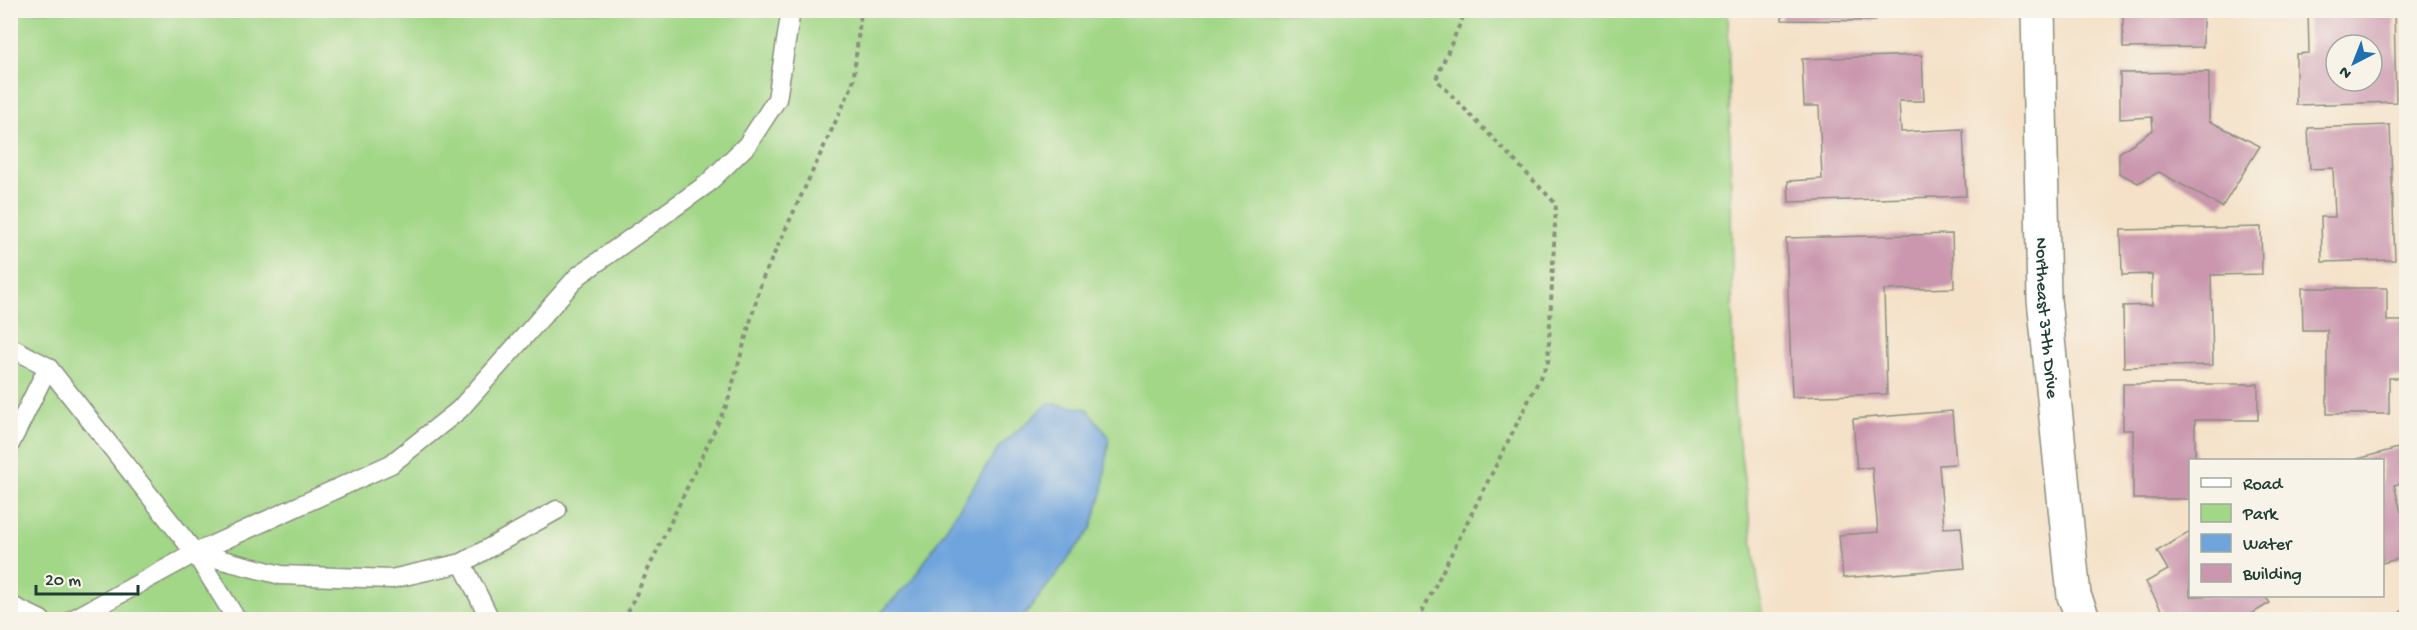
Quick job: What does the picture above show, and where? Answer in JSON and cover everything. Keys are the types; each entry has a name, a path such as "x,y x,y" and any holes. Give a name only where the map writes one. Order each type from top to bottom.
{"street":[{"name":"Northeast 37th Drive","path":"2038,10 2044,298 2074,596 2084,620"}],"lane":[{"path":"72,620 195,553 391,464 459,410 578,276 707,184 747,145 777,99 791,10"},
{"path":"10,347 48,367 195,553 237,620"},
{"path":"10,444 48,367"},
{"path":"195,553 281,575 391,579 462,563 557,510"},
{"path":"462,563 487,614 486,620"},
{"path":"10,605 41,620"}],"path":[{"path":"624,620 727,404 762,280 853,84 861,10"},
{"path":"1418,620 1548,362 1556,204 1436,79 1466,10"}],"green space":[{"path":"10,11 1728,11 1734,405 1763,619 11,619"}],"water":[{"path":"1049,403 1087,409 1109,437 1103,490 1091,529 1022,619 875,619 913,579 999,447"}],"building":[{"path":"1782,10 1875,10 1875,21 1782,20"},
{"path":"2123,10 2203,10 2203,47 2123,48"},
{"path":"2308,10 2394,10 2396,102 2296,105 2296,54 2309,53"},
{"path":"1922,55 1924,101 1899,101 1901,132 1963,129 1966,196 1789,202 1788,181 1822,179 1819,106 1804,106 1802,59"},
{"path":"2209,72 2209,121 2260,146 2222,207 2159,172 2138,183 2119,173 2119,153 2153,130 2152,117 2120,119 2120,73"},
{"path":"2390,125 2395,260 2322,262 2321,217 2335,217 2333,168 2310,169 2308,128"},
{"path":"2261,227 2262,274 2211,275 2213,365 2124,367 2123,306 2152,305 2152,274 2122,275 2121,230"},
{"path":"1952,234 1954,288 1884,290 1887,394 1792,397 1786,238"},
{"path":"2302,288 2387,288 2387,321 2402,321 2403,378 2389,378 2389,414 2327,414 2327,330 2303,330"},
{"path":"2123,384 2258,384 2258,420 2195,420 2195,459 2189,459 2189,499 2133,499 2133,430 2123,430"},
{"path":"1952,411 1956,464 1939,465 1944,528 1961,527 1965,568 1843,578 1839,535 1878,532 1872,467 1857,469 1853,419"},
{"path":"2402,447 2406,465 2406,482 2394,485 2401,512 2406,511 2406,557 2384,562 2384,459 2358,459"},
{"path":"2189,533 2189,597 2266,597 2270,603 2241,620 2167,620 2146,582 2168,570 2157,551"},
{"path":"2406,607 2406,620 2392,620"}]}
